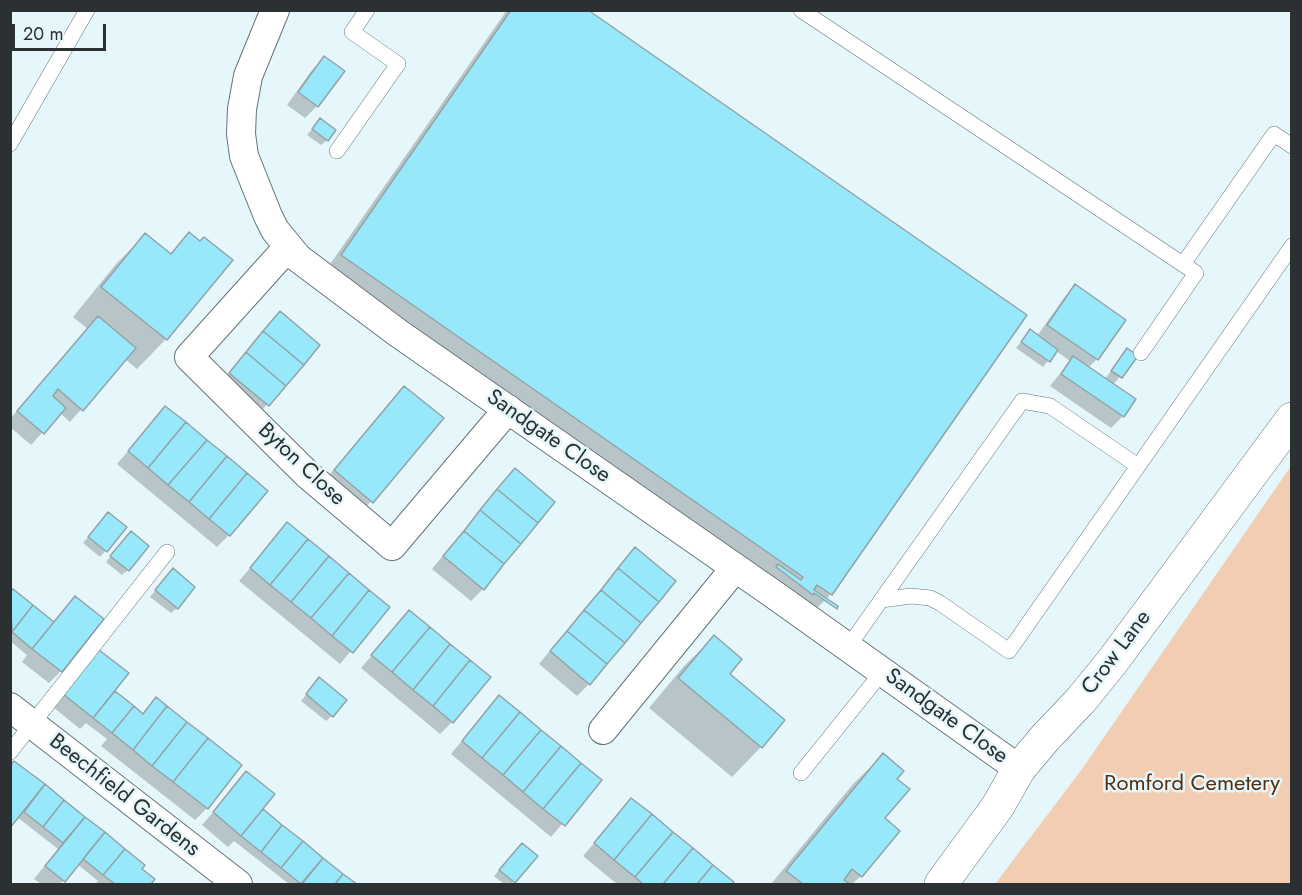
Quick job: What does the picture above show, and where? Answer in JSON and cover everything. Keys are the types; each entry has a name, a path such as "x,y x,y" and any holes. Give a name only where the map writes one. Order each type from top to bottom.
{"street":[{"name":"Sandgate Close","path":"275,10 248,76 242,109 241,134 244,156 254,186 275,230 298,258 327,281 1019,769"},
{"name":"Byton Close","path":"288,247 189,357 308,475 393,546 508,409"},
{"name":"Crow Lane","path":"941,885 998,806 1019,769 1112,662 1292,419"},
{"path":"603,730 735,568"},
{"name":"Beechfield Gardens","path":"21,715 238,885"}],"lane":[{"path":"10,144 87,10"},
{"path":"337,151 398,64 352,32 367,10"},
{"path":"801,10 1196,273 1141,353"},
{"path":"1183,264 1274,134 1292,147"},
{"path":"881,600 911,596 930,598 1009,651 1292,246"},
{"path":"848,647 1022,401 1050,406 1138,466"},
{"path":"10,752 21,715 166,552"},
{"path":"801,773 883,671"}],"green space":[{"name":"Romford Cemetery","path":"1291,466 1291,884 995,884 1082,769"}],"building":[{"path":"511,10 588,10 1027,315 832,595 817,585 814,590 838,606 837,609 814,593 813,595 776,567 778,564 801,580 803,577 341,255"},
{"path":"324,56 345,71 318,107 298,92"},
{"path":"320,118 336,130 328,141 312,129"},
{"path":"189,232 200,241 204,237 233,260 167,340 101,287 145,233 171,254"},
{"path":"1075,284 1126,320 1098,360 1047,325"},
{"path":"280,311 320,345 304,365 263,331"},
{"path":"98,316 136,348 83,411 58,389 53,396 66,408 44,434 17,411"},
{"path":"1030,329 1058,350 1050,362 1021,342"},
{"path":"263,331 304,365 286,386 246,352"},
{"path":"1127,348 1138,356 1122,378 1111,371"},
{"path":"246,352 286,386 269,406 229,373"},
{"path":"1073,356 1136,399 1124,417 1061,374"},
{"path":"404,386 444,418 373,503 334,470"},
{"path":"165,406 186,422 148,468 128,451"},
{"path":"186,422 207,440 168,485 148,468"},
{"path":"207,440 227,456 189,502 168,485"},
{"path":"227,456 247,473 209,519 189,502"},
{"path":"515,468 555,502 538,523 497,489"},
{"path":"247,473 268,491 230,536 209,519"},
{"path":"497,489 538,523 521,544 480,510"},
{"path":"480,510 521,544 504,564 464,531"},
{"path":"108,512 127,527 107,552 88,537"},
{"path":"287,522 308,539 270,585 250,568"},
{"path":"131,531 149,546 129,571 110,556"},
{"path":"464,531 504,564 484,590 443,556"},
{"path":"308,539 329,556 291,602 270,585"},
{"path":"635,547 676,581 659,602 618,568"},
{"path":"329,556 349,573 311,618 291,602"},
{"path":"173,568 195,587 178,609 155,590"},
{"path":"618,568 659,602 641,623 601,590"},
{"path":"349,573 369,590 332,636 311,618"},
{"path":"13,589 33,605 12,632 10,593"},
{"path":"369,590 390,607 353,653 332,636"},
{"path":"601,590 641,623 625,643 584,610"},
{"path":"75,596 104,619 62,672 32,649"},
{"path":"33,605 54,622 32,649 12,632"},
{"path":"409,610 430,627 392,672 371,655"},
{"path":"584,610 625,643 607,664 567,631"},
{"path":"430,627 450,644 413,690 392,672"},
{"path":"567,631 607,664 590,685 550,651"},
{"path":"714,635 742,659 730,674 785,720 762,748 678,678"},
{"path":"450,644 470,660 433,706 413,690"},
{"path":"99,650 129,673 93,718 63,694"},
{"path":"470,660 491,677 453,723 433,706"},
{"path":"319,677 347,700 333,717 306,694"},
{"path":"115,691 134,706 112,733 93,718"},
{"path":"499,695 520,712 482,758 462,741"},
{"path":"156,697 167,706 133,750 112,733 134,706 143,714"},
{"path":"167,706 187,722 152,766 133,750"},
{"path":"520,712 541,730 503,775 482,758"},
{"path":"187,722 208,738 173,782 152,766"},
{"path":"541,730 561,746 523,792 503,775"},
{"path":"208,738 242,765 208,809 173,782"},
{"path":"561,746 581,763 543,809 523,792"},
{"path":"883,753 904,771 897,779 910,789 885,818 900,831 862,877 852,869 844,880 850,884 803,884 786,871"},
{"path":"14,761 45,784 10,828 10,766"},
{"path":"581,763 602,780 565,826 543,809"},
{"path":"246,771 275,794 241,836 213,812"},
{"path":"45,784 64,800 43,827 24,812"},
{"path":"631,798 652,814 614,860 594,843"},
{"path":"64,800 85,817 63,843 43,827"},
{"path":"263,809 282,825 261,852 241,836"},
{"path":"652,814 673,832 635,877 614,860"},
{"path":"85,817 105,832 65,882 45,866"},
{"path":"282,825 303,841 281,868 261,852"},
{"path":"105,832 125,849 103,875 83,859"},
{"path":"673,832 693,848 663,884 643,884 635,877"},
{"path":"303,841 323,858 301,884 281,868"},
{"path":"522,843 538,856 515,883 499,870"},
{"path":"693,848 713,865 697,884 663,884"},
{"path":"125,849 145,865 142,869 155,879 151,884 115,884 103,875"},
{"path":"323,858 343,874 335,884 302,884"},
{"path":"713,865 734,882 732,884 697,884"},
{"path":"343,874 357,884 335,884"}]}
